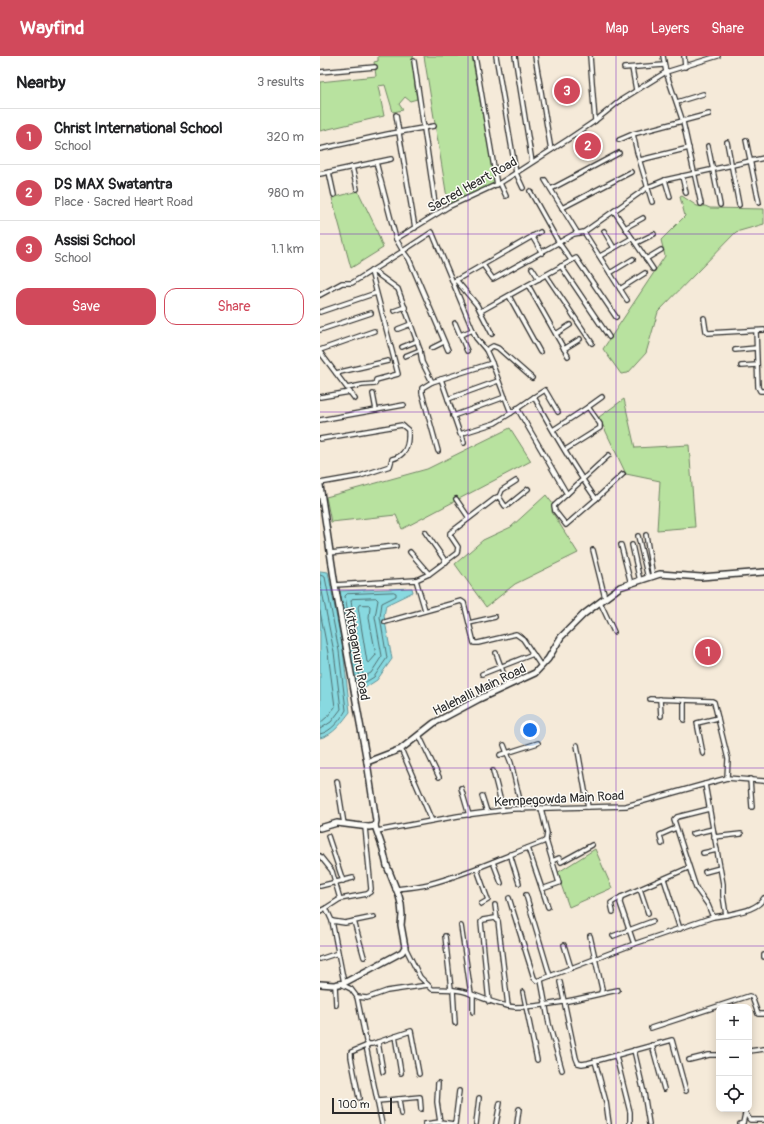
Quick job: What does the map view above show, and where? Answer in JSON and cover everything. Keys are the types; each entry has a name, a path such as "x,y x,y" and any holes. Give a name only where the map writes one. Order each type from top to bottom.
{"street":[{"path":"475,56 498,184 506,196"},
{"path":"496,56 516,173 523,188"},
{"path":"515,56 532,162"},
{"path":"536,56 551,150"},
{"path":"590,56 595,121"},
{"path":"663,56 666,72 683,122 701,204"},
{"path":"684,56 685,67"},
{"name":"Sacred Heart Road","path":"396,239 448,207 498,184 516,173 595,121 621,100 666,72 718,56"},
{"path":"414,61 436,210"},
{"path":"624,68 664,64"},
{"path":"320,72 375,67"},
{"path":"632,68 636,90"},
{"path":"677,102 703,94"},
{"path":"619,140 633,134 709,114"},
{"path":"396,115 415,228"},
{"path":"320,149 434,126"},
{"path":"633,134 652,202"},
{"path":"746,140 759,203"},
{"path":"727,142 739,205"},
{"path":"708,146 720,205"},
{"path":"640,160 689,148"},
{"path":"551,189 619,153"},
{"path":"483,265 493,280 577,232 584,232 648,187 665,180 764,158"},
{"path":"320,174 391,159"},
{"path":"376,162 396,239 402,252 409,259 448,350"},
{"path":"352,167 357,189"},
{"path":"329,172 334,195"},
{"path":"562,208 631,172"},
{"path":"682,176 686,193"},
{"path":"545,180 577,232"},
{"path":"665,180 670,197"},
{"path":"530,192 559,243 571,260"},
{"path":"614,212 653,269"},
{"path":"625,228 642,218"},
{"path":"604,230 614,248"},
{"path":"320,295 342,283 352,283 432,232 455,281 473,330 479,343 486,350 492,363 511,413"},
{"path":"455,281 540,232"},
{"path":"584,232 627,300"},
{"path":"636,243 654,234"},
{"path":"532,236 542,253"},
{"path":"600,256 632,238"},
{"path":"646,259 661,250"},
{"path":"481,311 576,258 616,317"},
{"path":"610,273 633,259"},
{"path":"561,266 609,337"},
{"path":"532,268 539,279"},
{"path":"320,398 348,390 362,384 375,384 376,380 398,374 371,272"},
{"path":"371,272 376,273 398,289 420,350 422,362 432,382"},
{"path":"620,288 645,274"},
{"path":"546,275 592,343"},
{"path":"455,281 473,299 481,311 492,334"},
{"path":"528,285 568,356"},
{"path":"320,312 376,293"},
{"path":"509,296 540,352"},
{"path":"394,311 405,307"},
{"path":"320,330 371,313"},
{"path":"704,318 706,331 708,333 764,330"},
{"path":"455,323 467,351"},
{"path":"398,330 411,324"},
{"path":"556,334 570,325"},
{"path":"460,335 473,330"},
{"path":"355,399 320,351 374,331"},
{"path":"756,331 758,387 760,391 764,391"},
{"path":"564,349 580,339"},
{"path":"402,347 417,341"},
{"path":"432,348 444,342"},
{"path":"486,350 494,346 498,348 532,378"},
{"path":"735,350 756,348"},
{"path":"405,356 420,350"},
{"path":"336,373 388,361"},
{"path":"438,451 422,393 422,388 432,382 492,363"},
{"path":"741,366 757,365"},
{"path":"441,379 453,416 464,443"},
{"path":"448,399 498,381"},
{"path":"462,435 495,423 545,390 558,412"},
{"path":"373,394 376,410"},
{"path":"453,416 505,397"},
{"path":"534,397 573,466 596,499"},
{"path":"553,430 588,408 602,397"},
{"path":"320,420 404,405"},
{"path":"518,408 567,494"},
{"path":"565,450 600,428 600,424 588,408"},
{"path":"320,439 402,425 408,430 409,440 404,453 398,458 392,459 390,466 360,476 320,484"},
{"path":"609,455 554,506 566,525 623,474"},
{"path":"335,585 416,580 429,574 457,553 459,549 450,533 499,497 502,490 516,480"},
{"name":"Kittaganuru Road","path":"320,484 335,585 367,762 376,829 387,866 401,904 401,924 405,946"},
{"path":"499,497 505,506 507,506 528,489"},
{"path":"456,499 469,518"},
{"path":"425,532 446,562"},
{"path":"646,535 651,578"},
{"path":"638,536 651,578"},
{"path":"621,545 631,584"},
{"path":"632,545 640,581"},
{"path":"330,553 396,546"},
{"path":"593,550 605,598"},
{"path":"410,552 429,574"},
{"name":"Halehalli Main Road","path":"367,762 401,749 434,723 535,674 548,659 561,637 584,614 620,587 660,574 701,577 764,572"},
{"path":"416,580 425,610"},
{"path":"385,622 461,601 464,604 473,640 476,643 516,634 523,639 541,666"},
{"path":"600,602 614,632"},
{"path":"469,623 495,617"},
{"path":"496,653 508,686"},
{"path":"482,674 533,654"},
{"path":"650,699 713,701 715,703 728,760 727,778"},
{"path":"660,699 661,716"},
{"path":"684,700 684,720"},
{"path":"703,754 697,723 718,718"},
{"path":"419,735 439,777"},
{"path":"500,754 538,743"},
{"path":"504,745 511,763 522,808"},
{"path":"577,745 588,807"},
{"path":"401,749 432,821"},
{"path":"493,771 503,810"},
{"name":"Kempegowda Main Road","path":"376,829 469,814 522,808 626,806 727,778 764,781"},
{"path":"750,779 752,807"},
{"path":"337,781 344,824"},
{"path":"705,784 720,868 726,915"},
{"path":"461,788 469,814"},
{"path":"482,796 487,812"},
{"path":"541,808 547,833 546,840 559,883 542,889"},
{"path":"710,809 676,818 674,822 688,868 697,890 708,905 712,917"},
{"path":"320,828 337,823 376,829"},
{"path":"320,911 340,899 370,892 371,889 365,827"},
{"path":"662,844 660,835 676,828"},
{"path":"692,834 713,829"},
{"path":"714,837 741,834"},
{"path":"328,836 342,881"},
{"path":"395,889 427,884 477,868 546,840"},
{"path":"552,861 559,858 561,862 592,845"},
{"path":"528,848 548,907"},
{"path":"703,853 717,850"},
{"path":"510,854 519,883"},
{"path":"320,856 332,870 340,899"},
{"path":"493,862 501,883"},
{"path":"477,868 488,899 488,901 481,904"},
{"path":"613,912 611,902 688,868"},
{"path":"705,872 720,868"},
{"path":"320,886 353,878"},
{"path":"664,879 680,929"},
{"path":"640,889 648,912"},
{"path":"526,895 550,976"},
{"path":"621,897 620,903 634,944"},
{"path":"510,898 534,978 536,980 541,980 634,944 712,917 748,910 761,903 764,898"},
{"path":"495,906 508,1006"},
{"path":"326,908 332,921 338,953 340,984 336,1006"},
{"path":"332,921 345,923 374,917"},
{"path":"489,1002 481,922 483,920 497,918"},
{"path":"354,921 364,957"},
{"path":"613,936 653,921"},
{"path":"461,926 472,994 473,1012"},
{"path":"444,936 456,1023"},
{"path":"590,936 602,989 601,993"},
{"path":"564,945 571,968"},
{"path":"340,984 402,952 405,946"},
{"path":"405,946 420,977 432,989 452,990 472,994 489,1002 508,1006 514,1007 546,1004 618,990"},
{"path":"320,959 338,953"},
{"path":"541,980 549,1024 562,1070"},
{"path":"560,982 578,1063 582,1064 595,1062 672,1040 686,1091"},
{"path":"320,984 340,984 351,989 357,997 368,1045 382,1124"},
{"path":"357,997 366,998 387,991 428,985"},
{"path":"523,992 537,1060"},
{"path":"651,1028 749,996 752,997 758,1014 764,1014"},
{"path":"359,1098 350,1057 351,1052 368,1045 411,1031 419,1074"},
{"path":"395,1036 401,1073"},
{"path":"378,1042 383,1072"},
{"path":"652,1045 664,1089"},
{"path":"752,1051 764,1049"},
{"path":"634,1050 644,1093 649,1124"},
{"path":"689,1060 709,1055 716,1055"},
{"path":"616,1056 630,1112 630,1124"},
{"path":"595,1062 606,1102 609,1124"},
{"path":"438,1083 437,1102 440,1122"},
{"path":"425,1124 440,1122 454,1124 459,1091"},
{"path":"378,1101 420,1097 421,1109"},
{"path":"476,1124 479,1098"},
{"path":"399,1099 401,1114"},
{"path":"496,1124 500,1103"},
{"path":"517,1124 519,1109"},
{"path":"745,1114 750,1120 756,1122 764,1120"},
{"path":"740,1124 743,1122 745,1114"}],"green space":[{"path":"378,56 414,56 414,78 417,99 410,101 405,97 399,104 403,110 393,112 385,85 378,86 384,116 320,131 320,82 376,76 374,62 378,61"},
{"path":"424,56 472,56 495,184 448,204"},
{"path":"358,191 375,226 383,248 351,268 332,198"},
{"path":"682,196 697,206 705,206 710,208 764,209 764,224 736,232 658,312 646,353 628,373 621,374 603,349 665,256 661,240 685,216 680,197"},
{"path":"624,399 635,448 689,445 695,527 657,530 660,481 626,474 599,417"},
{"path":"510,428 531,461 402,529 396,515 331,522 326,497 427,469"},
{"path":"546,495 553,504 552,512 578,553 515,584 486,607 455,564 483,540 511,527"},
{"path":"595,849 612,888 569,907 557,873"}],"water":[{"path":"320,571 328,572 343,650 350,712 334,731 320,738"},
{"path":"412,588 413,592 386,605 384,616 392,659 377,680 357,693 340,591"}],"place":[{"name":"Assisi School","path":"567,91"},
{"name":"DS MAX Swatantra","path":"588,146"},
{"name":"Christ International School","path":"708,652"}]}
